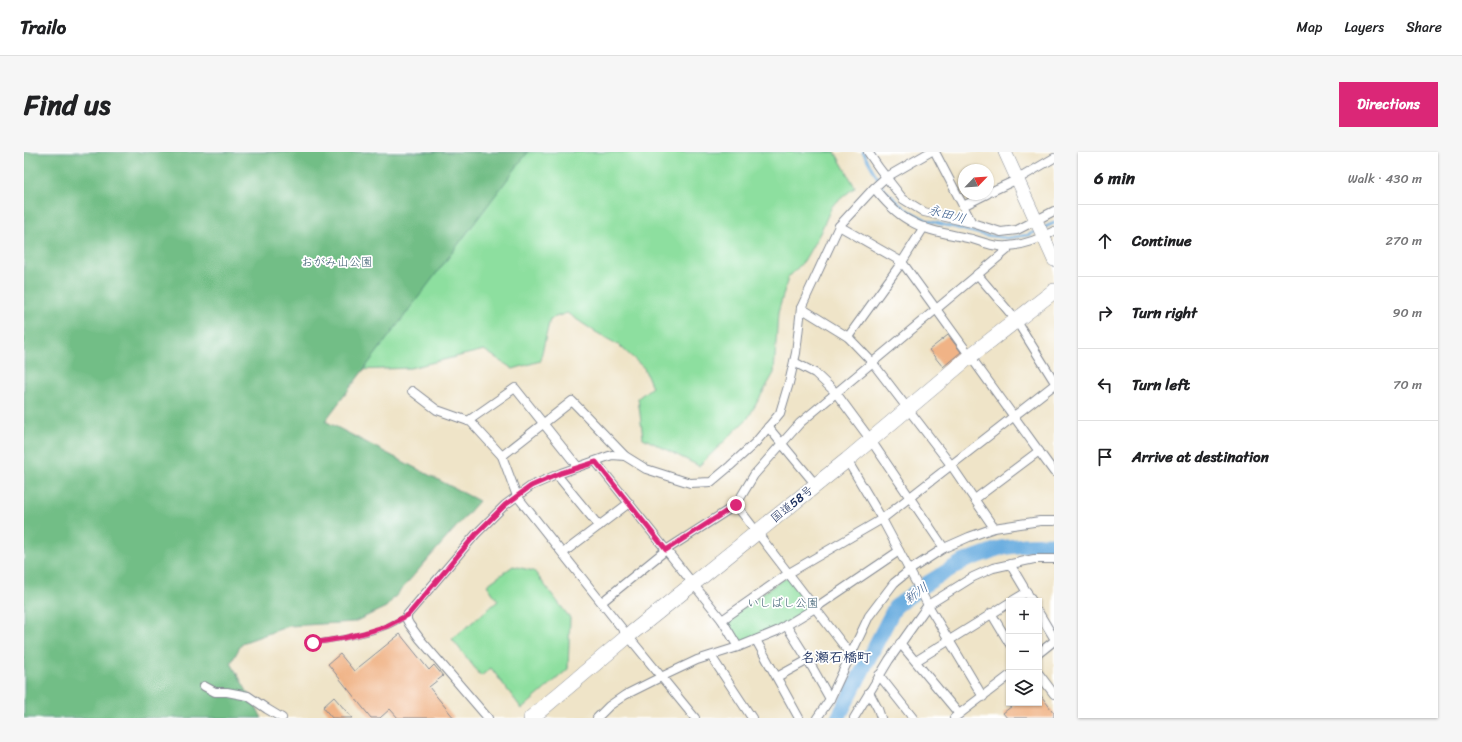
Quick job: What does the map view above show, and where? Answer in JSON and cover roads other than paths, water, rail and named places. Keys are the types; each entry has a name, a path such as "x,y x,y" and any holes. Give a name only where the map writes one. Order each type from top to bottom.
{"highway":[{"name":"国道58号","path":"532,718 628,636 847,460 870,439 969,357 1054,291"}],"main road":[{"path":"1005,152 1036,221 1049,234 1054,260"}],"street":[{"path":"868,152 903,199 924,212 972,223 1001,232 1017,230 1054,211"},
{"path":"502,456 572,401 625,456 646,469 690,483 711,482 756,442 780,413 794,362 802,308 839,226 874,188 886,178 930,152"},
{"path":"935,152 972,223"},
{"path":"994,191 1018,179 1054,158"},
{"path":"874,188 887,204 910,221 924,227 992,245 1006,247 1049,234"},
{"path":"963,206 975,200"},
{"path":"839,226 902,262 936,308 969,357 1054,472"},
{"path":"848,337 902,262 924,227"},
{"path":"602,602 666,550 736,505 754,475 800,423 1006,250 1006,247"},
{"path":"977,274 1016,320 1054,381"},
{"path":"802,308 848,337 872,362 951,464 994,528"},
{"path":"794,362 815,373 836,393 870,439 944,548"},
{"path":"722,620 788,573 882,519 911,498 951,464 1054,385"},
{"path":"468,420 515,388 578,467"},
{"path":"412,391 437,410 472,422 502,456 517,496 694,718"},
{"path":"768,427 816,484"},
{"path":"975,499 1039,451"},
{"path":"488,718 420,639 407,620 408,615 476,534 505,505 517,496 531,486 578,467 596,462 612,455 625,456"},
{"path":"847,460 882,519 926,602 983,697"},
{"path":"596,462 722,620 738,647"},
{"path":"557,475 598,526"},
{"path":"563,553 629,503"},
{"path":"736,505 851,655"},
{"path":"817,718 830,699 869,616 894,583 911,573 944,548 963,539 994,528 1040,520 1054,521"},
{"path":"597,718 609,706 625,695 661,677 697,660 738,647 778,631 815,608 899,551"},
{"path":"854,718 879,675 926,602 993,568 1034,559 1054,559"},
{"path":"1010,564 1030,598"},
{"path":"1017,598 1027,592"},
{"path":"916,661 948,639 1006,604"},
{"path":"990,613 1006,638"},
{"path":"1042,618 1054,638"},
{"path":"786,625 830,699"},
{"path":"756,640 800,718"},
{"path":"1042,651 1054,641"},
{"path":"900,643 916,661 957,716 1006,678"},
{"path":"711,656 752,718"},
{"path":"777,677 808,660"},
{"path":"879,675 913,718"},
{"path":"1042,678 1054,694"},
{"path":"204,686 215,692 227,692 248,696 282,718"},
{"path":"869,692 881,718"}],"lane":[{"path":"313,643 364,633 387,626 408,615"}],"waterway":[{"name":"永田川","path":"863,152 883,188 904,208 929,221 984,235 1007,238 1028,235 1037,231"},
{"name":"永田川","path":"1043,228 1054,223"},
{"name":"新川","path":"838,718 895,607 926,584 962,562 1000,548 1054,544"}],"district":[{"name":"名瀬石橋町","path":"836,657"}],"park label":[{"name":"おがみ山公園","path":"337,262"},
{"name":"いしばし公園","path":"783,603"}]}
